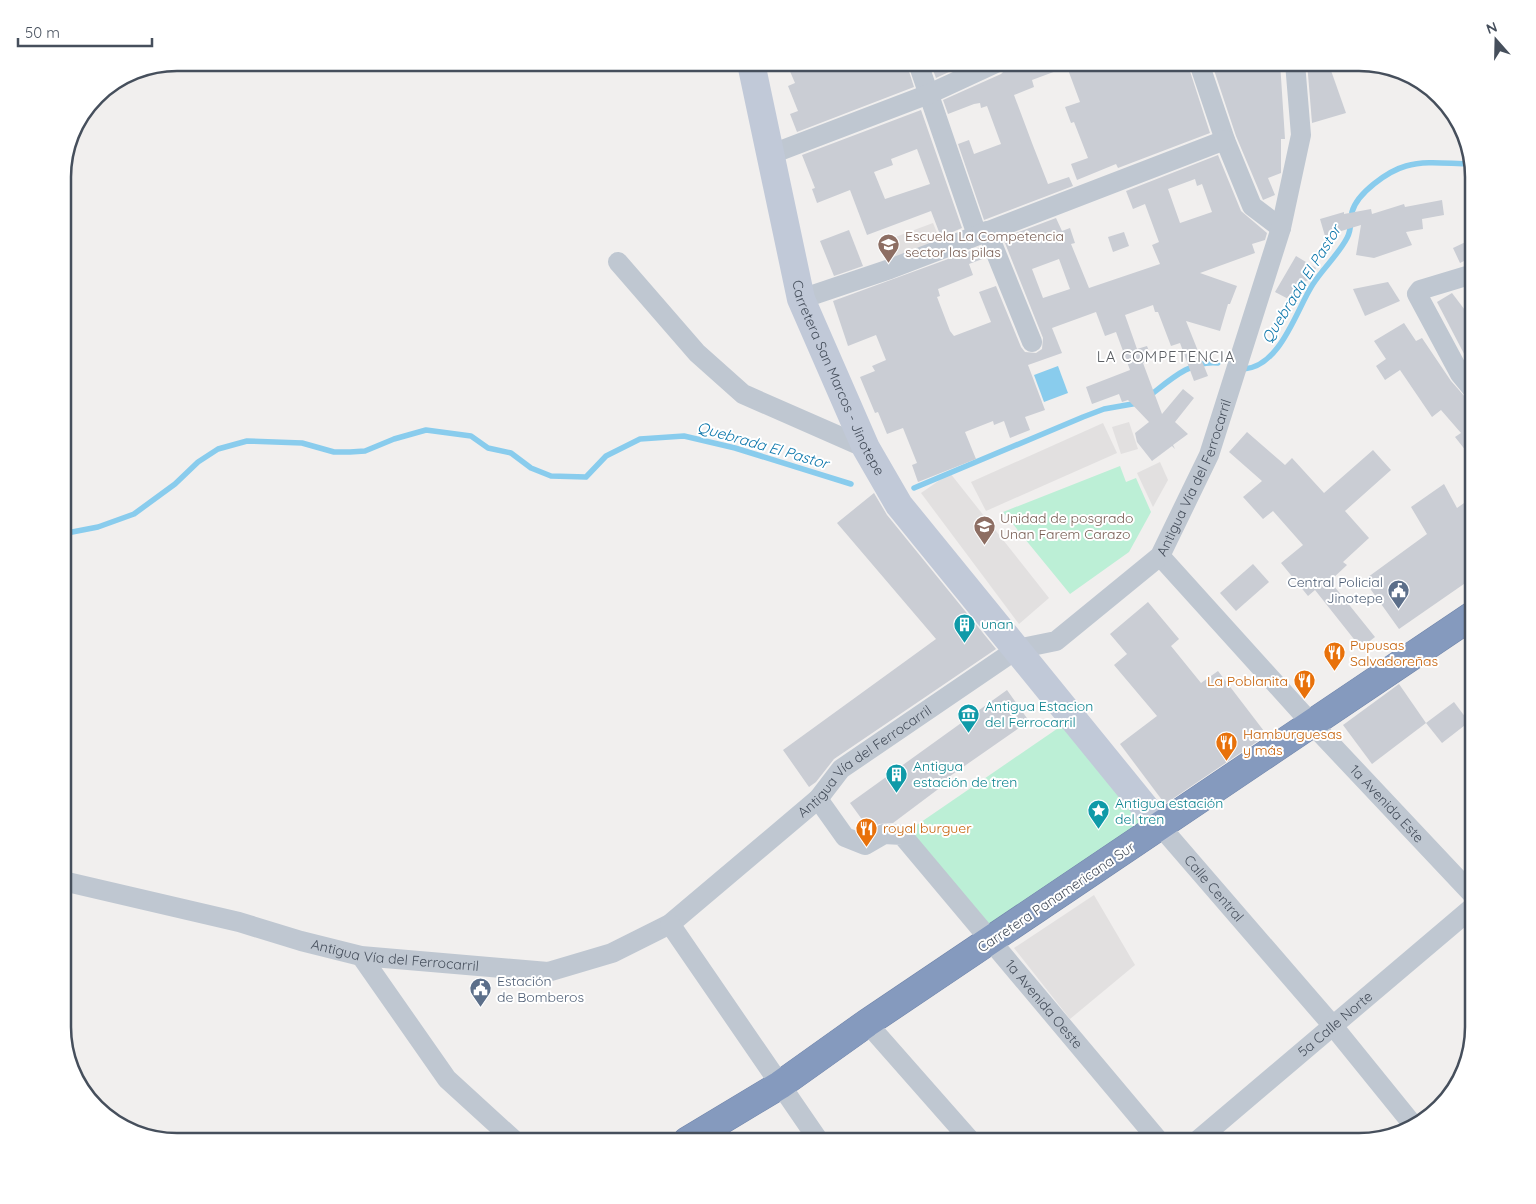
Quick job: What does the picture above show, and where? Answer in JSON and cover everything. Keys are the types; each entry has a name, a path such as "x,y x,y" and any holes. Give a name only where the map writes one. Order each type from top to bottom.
{"highway":[{"name":"Carretera Panamericana Sur","path":"702,1133 780,1085 867,1023 1465,621"}],"main road":[{"name":"Carretera San Marcos - Jinotepe","path":"753,71 801,299 866,448 899,505 1017,650"},
{"name":"Calle Central","path":"1017,650 1161,827"}],"street":[{"path":"921,71 982,233 1032,342"},
{"path":"769,155 929,94 977,71"},
{"path":"1203,71 1225,140 1252,206 1281,228"},
{"name":"Antigua Vía del Ferrocarril","path":"71,883 239,922 301,941 361,956 548,972 612,953 670,924 818,799 841,768 1017,650 1056,641 1160,556 1208,455 1281,228 1301,136 1296,71"},
{"path":"801,299 890,269 1225,140"},
{"path":"618,262 697,353 743,394 866,448"},
{"path":"1465,277 1420,290 1417,294 1460,374 1465,380"},
{"name":"1a Avenida Este","path":"1160,556 1311,723 1465,886"},
{"name":"1a Avenida Oeste","path":"818,799 845,837 865,845 884,834 902,835 1151,1133"},
{"name":"Calle Central","path":"1161,827 1333,1026 1409,1120"},
{"name":"5a Calle Norte","path":"1208,1133 1465,916"},
{"path":"670,924 813,1133"},
{"path":"361,956 447,1079 505,1133"},
{"path":"867,1023 963,1133"}],"shaded area":[{"path":"933,223 940,240 889,260 882,242"},
{"path":"1129,422 1138,449 1121,454 1112,427"},
{"name":"Unidad de posgrado Unan Farem Carazo","path":"1103,423 1117,453 986,511 971,482"},
{"path":"1160,462 1168,480 1153,507 1137,473"},
{"name":"Unidad de posgrado Unan Farem Carazo","path":"950,473 1049,598 1019,624 921,493"},
{"path":"1094,895 1135,965 1070,1019 1014,948"}],"green space":[{"path":"1120,466 1126,482 1136,478 1151,512 1129,552 1070,594 1003,512"},
{"path":"1067,722 1149,827 991,928 908,831"}],"water":[{"path":"1058,366 1068,393 1044,402 1034,375"}],"building":[{"path":"790,71 909,71 914,87 797,132 790,114 798,111 788,86 795,83"},
{"path":"933,71 951,71 936,78"},
{"path":"1004,71 1056,71 1032,80 1034,87 1014,95 1048,184 1069,177 1073,186 984,220 958,144 969,140 974,154 1001,144 987,106 981,108 980,103 974,104 948,114 943,100"},
{"path":"1068,71 1190,71 1210,133 1118,168 1116,164 1077,180 1071,164 1088,158 1074,122 1071,123 1065,107 1080,102"},
{"path":"1214,71 1281,71 1285,139 1281,139 1281,173 1268,178 1275,195 1263,200 1236,136"},
{"path":"1308,71 1331,71 1346,113 1312,123"},
{"path":"921,110 962,228 941,237 931,211 867,235 850,190 817,203 812,189 815,188 802,155","holes":["917,149 930,184 885,199 874,172 893,165 891,159"]},
{"path":"1218,155 1241,211 1267,233 1265,240 1252,244 1255,253 1200,273 1237,286 1230,304 1228,304 1220,331 1186,321 1208,376 1194,381 1180,343 1171,346 1158,312 1155,312 1153,305 1125,315 1137,349 1147,346 1152,359 1143,363 1162,414 1183,389 1194,398 1175,422 1188,434 1173,445 1175,449 1172,446 1152,461 1137,442 1135,433 1149,422 1128,400 1122,402 1119,394 1092,404 1086,387 1130,370 1116,332 1105,336 1096,312 1052,328 1062,353 1028,365 1045,410 1025,417 1030,430 1010,438 1004,421 994,425 993,421 965,432 976,459 918,482 912,465 917,463 903,428 887,434 878,412 875,413 860,377 875,371 872,366 886,360 876,335 848,346 833,301 981,247 985,258 969,264 973,275 938,289 940,296 937,297 950,331 954,336 991,322 979,292 996,286 1021,347 1025,352 1036,353 1042,349 1043,338 1003,238 1056,218 1062,231 1070,228 1075,243 1071,244 1089,288 1160,264 1152,245 1159,242 1145,204 1133,209 1126,191","holes":["1195,179 1197,186 1202,184 1212,212 1180,223 1168,189","1059,259 1070,289 1043,298 1032,269"]},
{"path":"1442,200 1444,215 1422,219 1423,229 1406,232 1412,245 1374,258 1356,255 1361,225 1325,236 1320,219 1344,212 1344,214 1371,209 1372,214 1404,204 1405,207"},
{"path":"849,230 863,266 834,276 820,241"},
{"path":"1124,232 1129,246 1113,252 1108,237"},
{"path":"1465,242 1465,260 1460,263 1453,248"},
{"path":"1296,256 1316,268 1309,280 1293,286 1298,304 1275,292"},
{"path":"1388,282 1400,301 1365,316 1353,289"},
{"path":"1452,293 1465,310 1465,356 1437,302"},
{"path":"1404,323 1416,341 1422,338 1451,381 1465,397 1465,450 1455,437 1461,433 1441,410 1432,417 1400,370 1385,380 1376,366 1386,359 1374,341"},
{"path":"1247,432 1285,465 1292,458 1324,493 1373,450 1391,470 1345,511 1369,538 1343,562 1347,565 1330,581 1375,637 1361,648 1315,590 1308,596 1281,563 1303,545 1273,511 1263,519 1243,497 1262,481 1229,452"},
{"path":"1444,484 1457,508 1465,502 1465,583 1399,629 1364,580 1427,534 1411,507"},
{"name":"unan","path":"874,493 887,515 996,649 834,759 816,782 809,787 783,750 936,639 837,523"},
{"path":"1253,564 1269,582 1236,611 1220,593"},
{"path":"1148,602 1179,639 1171,646 1201,683 1218,671 1267,735 1165,804 1120,744 1157,716 1114,665 1127,654 1110,634"},
{"path":"1399,684 1426,723 1372,764 1343,725"},
{"path":"1007,690 1029,721 943,781 945,784 893,823 879,824 869,829 850,803"},
{"path":"1454,702 1465,717 1465,725 1442,743 1426,723"}],"waterway":[{"name":"Quebrada El Pastor","path":"1244,369 1257,366 1278,348 1313,284 1349,235 1352,212 1367,190 1382,178 1406,166 1430,163 1464,164"},
{"name":"Quebrada El Pastor","path":"1148,397 1172,378 1189,368 1208,363 1218,363"},
{"name":"Quebrada El Pastor","path":"914,488 1104,409 1138,403"},
{"name":"Quebrada El Pastor","path":"71,532 98,527 134,514 175,484 198,462 218,449 247,441 302,443 334,452 350,452 365,451 394,439 426,430 471,436 488,448 511,453 531,468 551,476 586,477 606,456 640,439 684,436 735,448 851,484"}],"place":[{"name":"Escuela La Competencia sector las pilas","path":"889,263"},
{"name":"Unidad de posgrado Unan Farem Carazo","path":"984,545"},
{"name":"Central Policial Jinotepe","path":"1399,609"},
{"name":"unan","path":"965,643"},
{"name":"Pupusas Salvadoreñas","path":"1334,672"},
{"name":"La Poblanita","path":"1304,700"},
{"name":"Antigua Estacion del Ferrocarril","path":"969,733"},
{"name":"Hamburguesas y más","path":"1227,761"},
{"name":"Antigua estación de tren","path":"897,793"},
{"name":"Antigua estación del tren","path":"1099,830"},
{"name":"royal burguer","path":"867,847"},
{"name":"Estación de Bomberos","path":"481,1008"}],"district":[{"name":"LA COMPETENCIA","path":"1166,356"}]}
